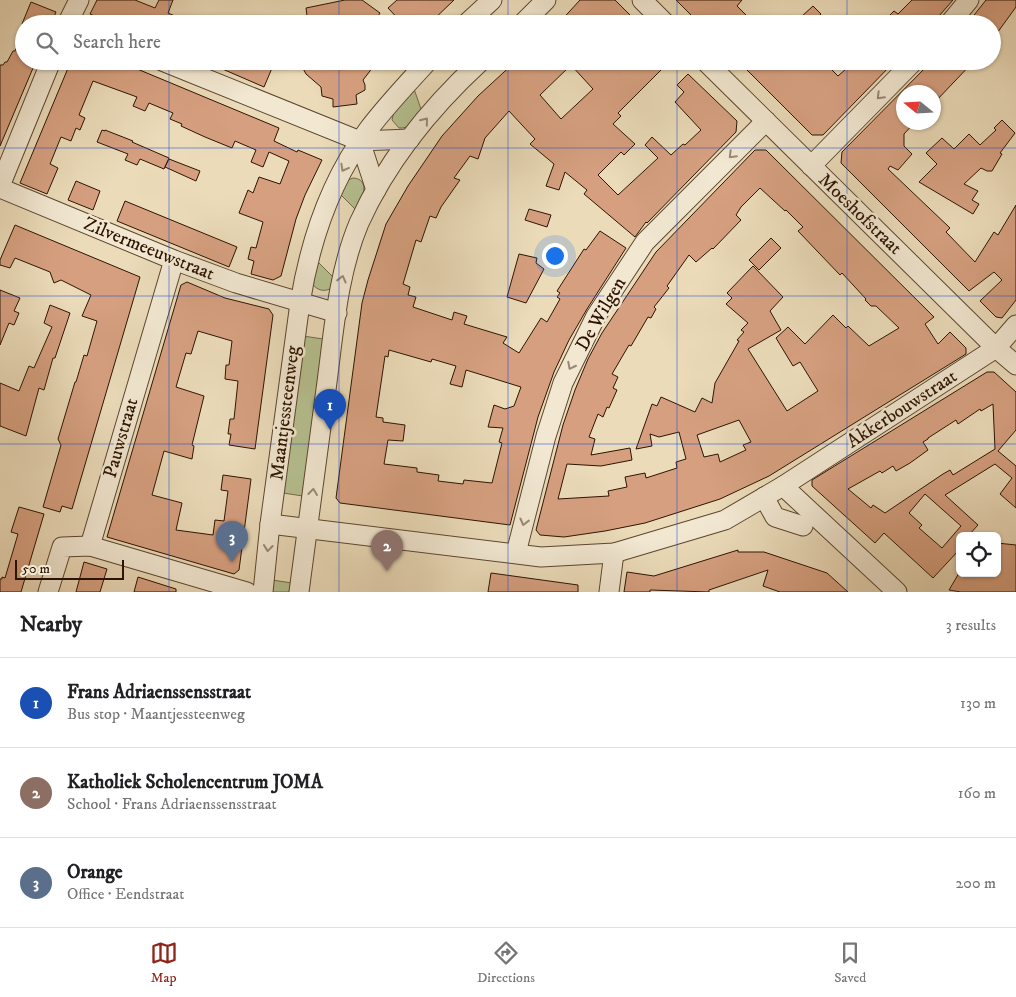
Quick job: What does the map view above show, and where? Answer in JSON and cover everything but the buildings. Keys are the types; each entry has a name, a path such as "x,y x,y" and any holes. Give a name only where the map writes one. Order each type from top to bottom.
{"street":[{"path":"72,15 79,0"},
{"path":"476,15 492,0"},
{"path":"531,15 546,0"},
{"path":"642,0 657,15"},
{"path":"956,15 969,0"},
{"path":"0,187 47,70"},
{"path":"184,70 360,141 410,139"},
{"name":"Maantjessteenweg","path":"263,592 270,524 300,302 305,270 316,228 339,176 360,141 420,70"},
{"name":"Maantjessteenweg","path":"300,592 340,287 350,249 359,224 394,159 452,88 471,70"},
{"name":"Moeshofstraat","path":"714,70 996,348 1016,365"},
{"path":"811,166 905,70"},
{"name":"De Wilgen","path":"516,553 546,436 563,383 596,316 645,242 766,120"},
{"path":"360,141 376,190"},
{"name":"Zilvermeeuwstraat","path":"0,187 174,260 236,283 300,302"},
{"name":"Pauwstraat","path":"90,546 174,260"},
{"path":"300,302 337,312"},
{"name":"Akkerbouwstraat","path":"308,528 541,557 614,553 725,520 783,486 996,348 1016,324"},
{"path":"783,486 897,592"},
{"path":"764,497 775,517 803,526"},
{"path":"270,524 308,528"},
{"path":"48,592 62,547 90,546 248,592"},
{"path":"609,592 614,553"}],"green space":[{"path":"413,86 422,112 415,121 406,127 399,128 392,120 394,111"},
{"path":"353,178 359,179 364,186 363,196 357,211 340,194 348,180"},
{"path":"316,260 335,279 330,289 320,290 312,284"},
{"path":"303,336 323,339 303,496 283,493"},
{"path":"272,580 292,583 291,592 270,592"}],"place":[{"name":"Frans Adriaenssensstraat","path":"330,430"},
{"name":"Orange","path":"232,562"},
{"name":"Katholiek Scholencentrum JOMA","path":"387,571"}]}
